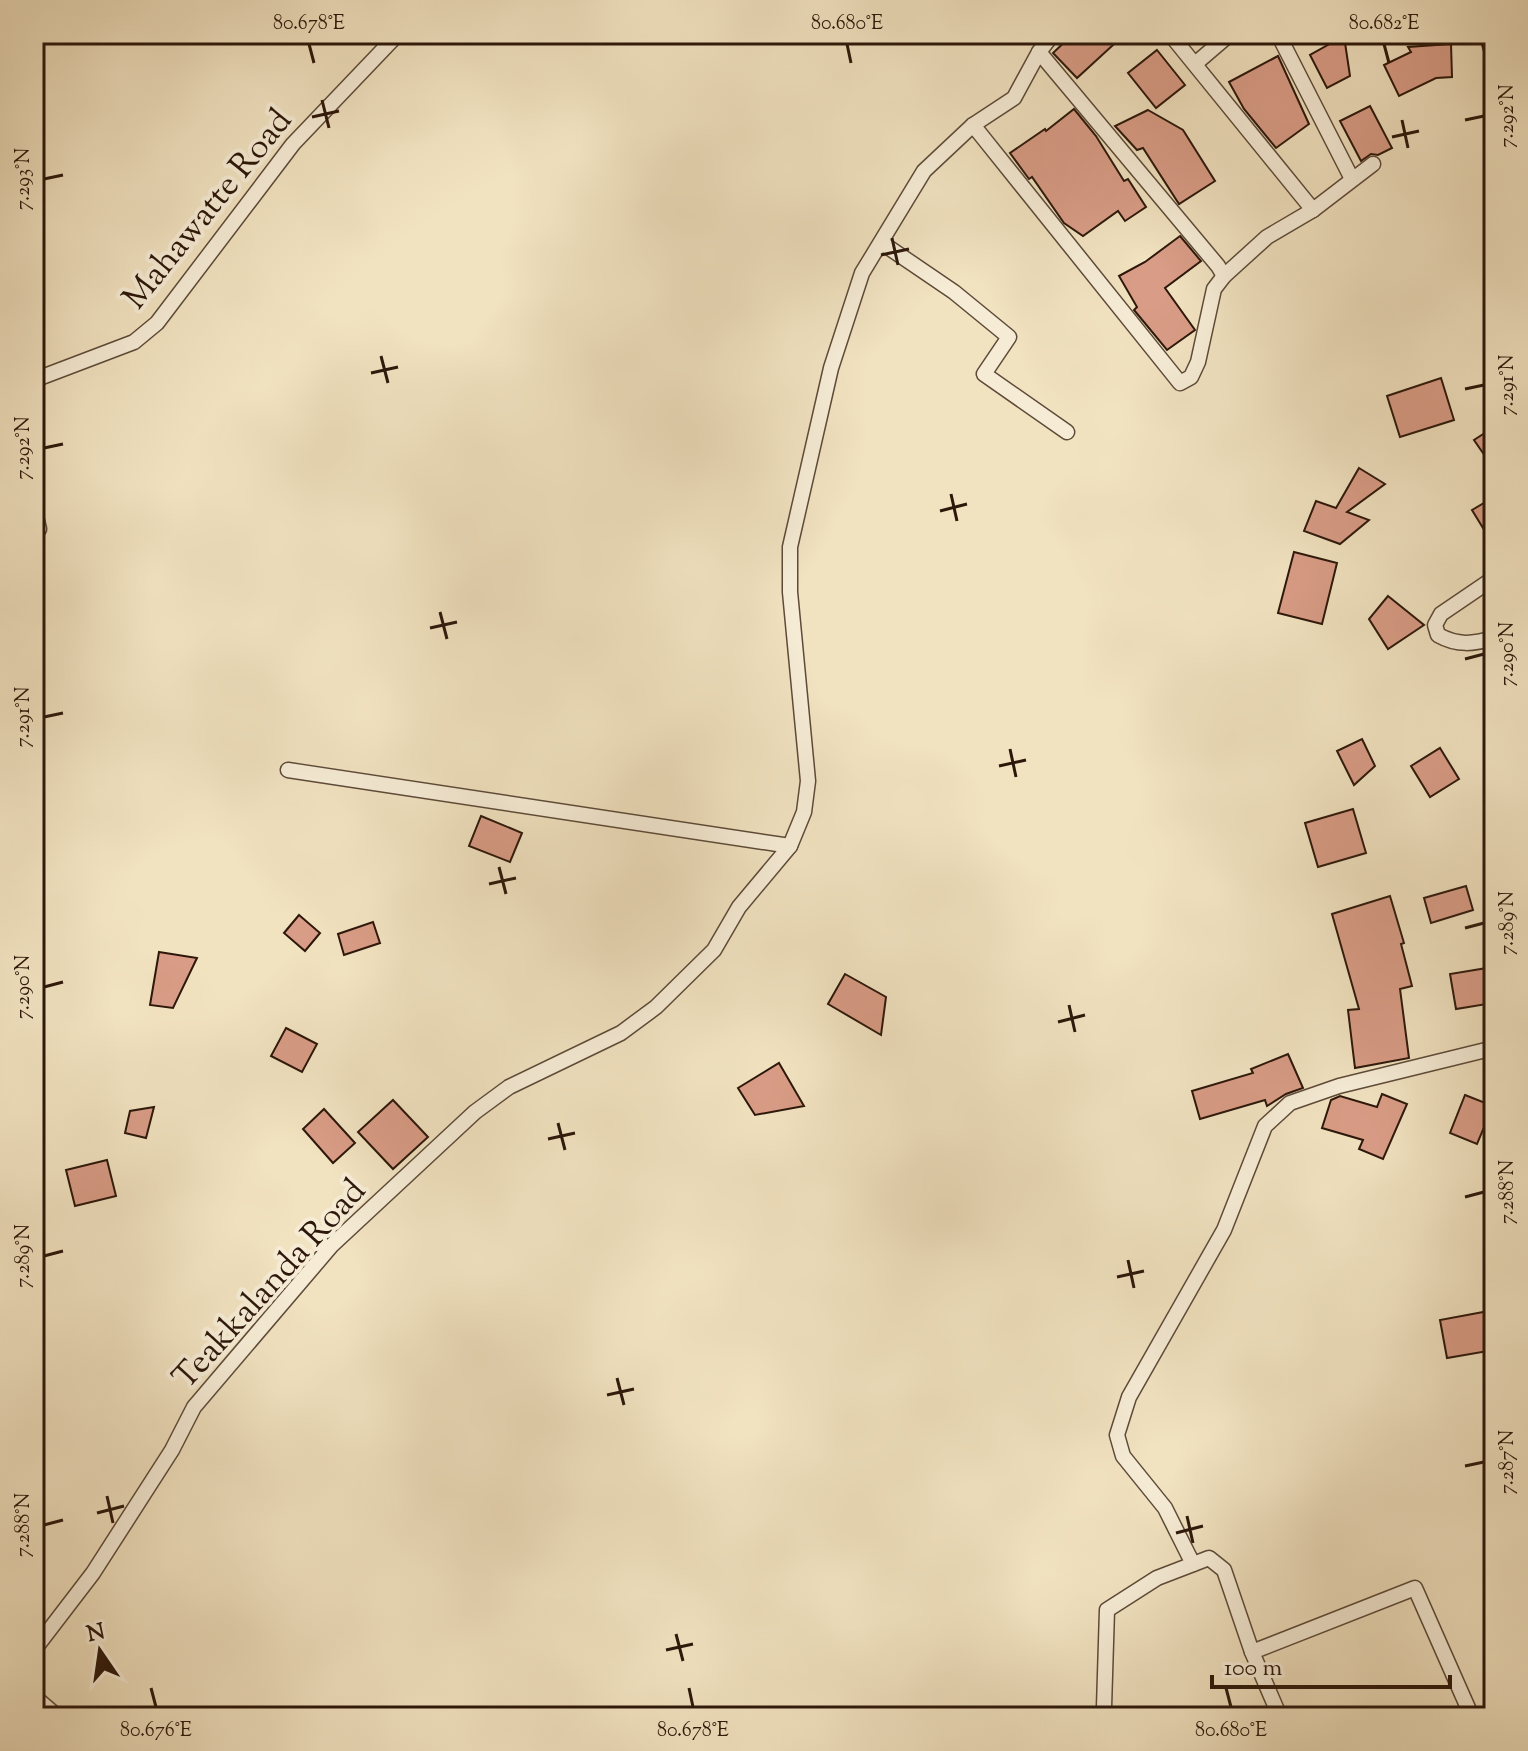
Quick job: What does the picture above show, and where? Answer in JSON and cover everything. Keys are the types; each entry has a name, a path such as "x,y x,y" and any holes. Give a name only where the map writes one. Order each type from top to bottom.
{"street":[{"name":"Mahawatte Road","path":"34,380 134,342 157,323 293,144 398,34"},
{"name":"Teakkalanda Road","path":"34,1650 93,1573 172,1450 194,1407 332,1245 475,1112 509,1087 621,1033 656,1007 714,950 739,907 790,846 804,812 808,781 790,592 790,547 831,368 862,273 924,171 973,125 1014,98 1039,52 1053,34"},
{"path":"1170,34 1313,210"},
{"path":"1195,64 1230,34"},
{"path":"1278,34 1352,179"},
{"path":"1039,52 1209,254 1224,276"},
{"path":"973,125 1180,383 1191,377 1198,362 1214,289 1224,276 1267,237 1313,210 1373,164"},
{"path":"882,243 954,292 1009,337 984,374 1067,432"},
{"path":"34,508 39,529 34,536"},
{"path":"1494,578 1441,614 1435,625 1438,635 1454,644 1494,638"},
{"path":"288,770 790,846"},
{"path":"1193,1564 1165,1508 1123,1456 1117,1435 1129,1397 1224,1230 1265,1126 1290,1103 1327,1090 1494,1048"},
{"path":"1107,1717 1104,1707 1107,1610 1157,1578 1209,1558 1224,1570 1252,1652 1280,1717"},
{"path":"1252,1652 1415,1588 1472,1717"},
{"path":"34,1699 55,1717"}],"building":[{"path":"1073,34 1125,34 1077,78 1053,53"},
{"path":"1479,34 1494,34 1494,73 1490,73"},
{"path":"1344,36 1350,76 1327,88 1310,55"},
{"path":"1451,44 1452,77 1436,78 1399,96 1384,65 1411,52 1408,47"},
{"path":"1157,50 1185,85 1156,108 1128,73"},
{"path":"1278,56 1309,124 1276,148 1244,109 1229,82"},
{"path":"1370,106 1392,148 1378,155 1371,154 1361,161 1340,121"},
{"path":"1074,109 1146,207 1125,221 1118,211 1083,236 1064,223 1032,177 1029,179 1010,153"},
{"path":"1148,110 1183,130 1215,181 1179,204 1143,148 1137,150 1115,126"},
{"path":"1180,236 1201,261 1165,288 1195,330 1167,350 1134,310 1137,307 1119,276 1145,262"},
{"path":"1441,378 1454,420 1400,437 1387,396"},
{"path":"1494,427 1494,469 1474,440"},
{"path":"1359,468 1385,484 1347,512 1369,520 1340,544 1304,531 1316,501 1336,508"},
{"path":"1494,497 1494,546 1472,510"},
{"path":"1294,552 1337,563 1322,624 1278,613"},
{"path":"1388,596 1424,625 1388,649 1369,619"},
{"path":"1362,739 1375,766 1354,785 1337,751"},
{"path":"1440,748 1459,779 1430,797 1411,766"},
{"path":"1353,809 1366,853 1318,867 1305,823"},
{"path":"481,816 522,833 510,862 469,846"},
{"path":"1466,886 1473,910 1431,923 1424,898"},
{"path":"1390,896 1404,943 1401,944 1412,986 1400,989 1409,1058 1355,1068 1348,1010 1359,1009 1332,914"},
{"path":"299,915 320,933 305,951 284,933"},
{"path":"373,922 380,943 344,955 338,934"},
{"path":"159,952 197,958 173,1008 150,1005"},
{"path":"1487,968 1493,1003 1456,1009 1450,974"},
{"path":"845,974 886,997 881,1035 828,1004"},
{"path":"286,1028 317,1044 302,1072 271,1056"},
{"path":"1288,1054 1303,1088 1267,1106 1265,1100 1200,1119 1192,1091 1253,1073 1251,1069"},
{"path":"779,1063 804,1106 755,1115 738,1088"},
{"path":"1382,1094 1407,1104 1383,1159 1359,1149 1363,1140 1322,1128 1331,1100 1340,1096 1377,1107"},
{"path":"1465,1095 1493,1106 1477,1144 1450,1133"},
{"path":"393,1100 428,1137 393,1169 358,1132"},
{"path":"154,1107 146,1138 125,1133 130,1111"},
{"path":"324,1109 355,1143 333,1163 303,1129"},
{"path":"107,1160 116,1196 75,1206 66,1170"},
{"path":"1494,1310 1494,1350 1447,1358 1440,1320"}]}
